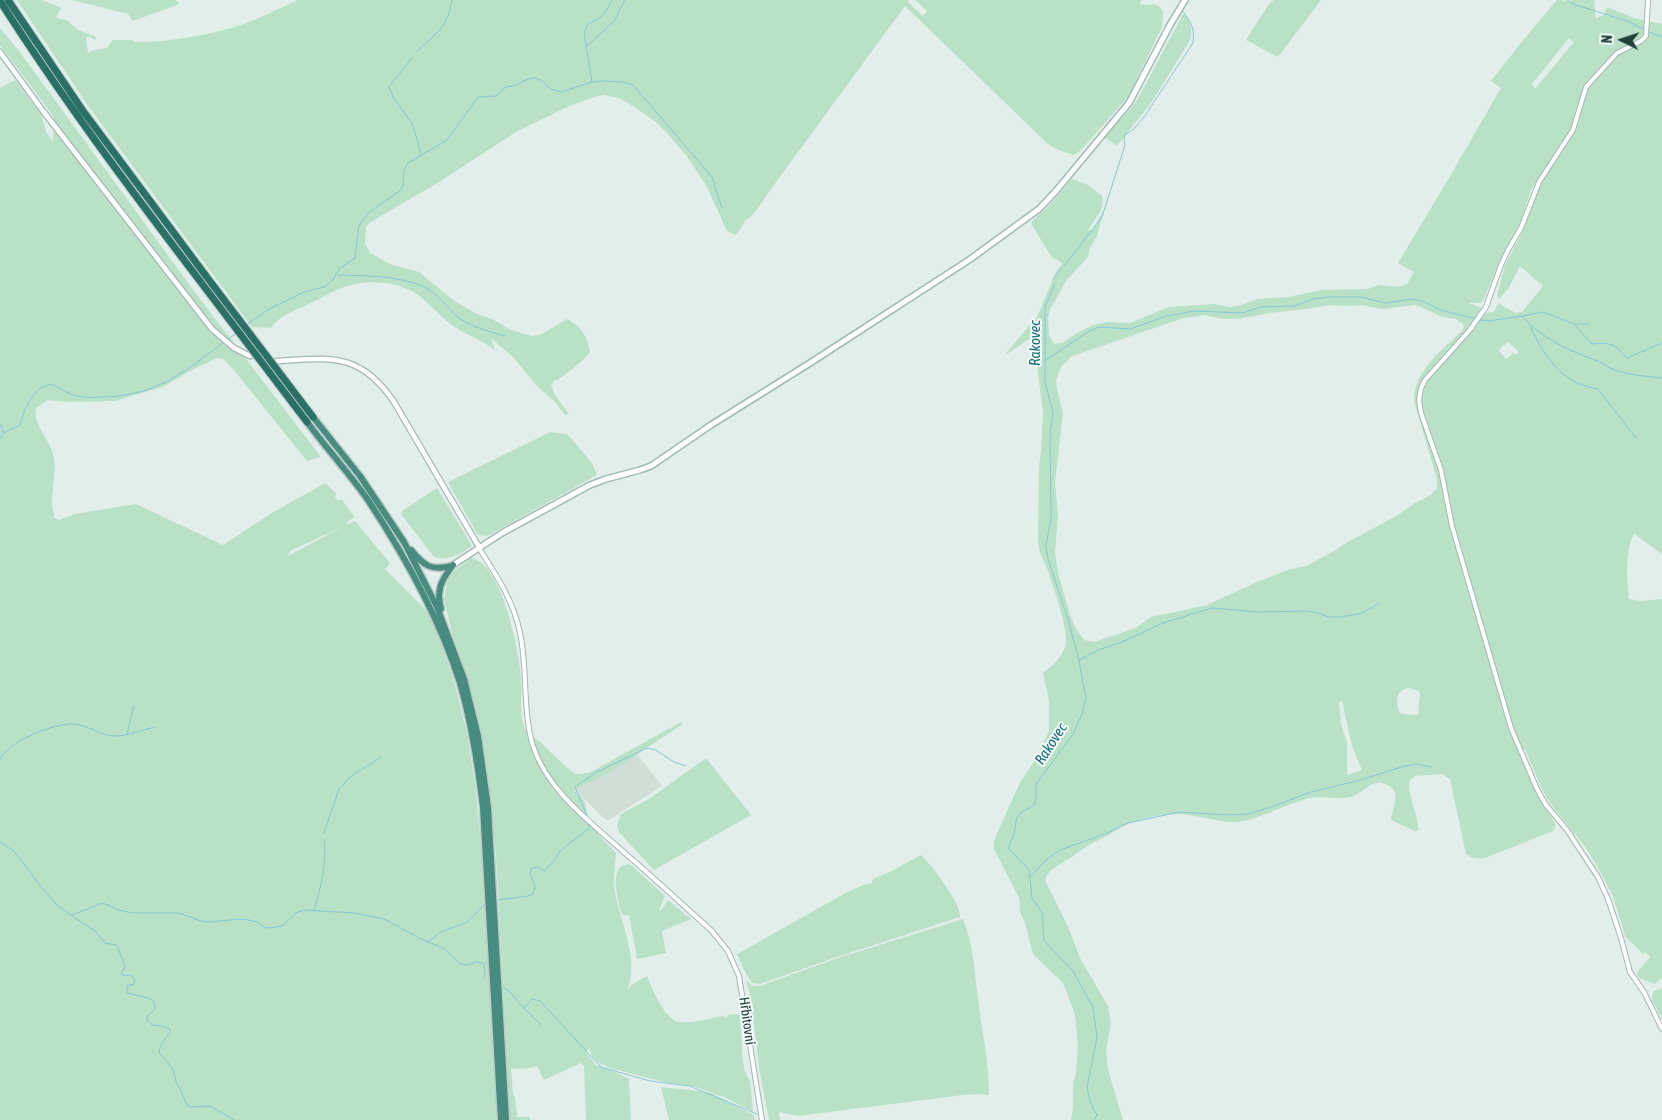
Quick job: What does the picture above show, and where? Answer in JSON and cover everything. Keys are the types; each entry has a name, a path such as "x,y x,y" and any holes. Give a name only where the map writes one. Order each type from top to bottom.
{"highway":[{"path":"8,0 83,111 203,278 307,422 353,480 396,546 437,625 460,683 476,757 484,815 501,1120"},
{"path":"0,1 41,65 77,116 360,476 404,542 447,630"},
{"path":"404,542 428,566 438,568 453,565"},
{"path":"453,565 443,578 438,594 447,630 471,706 485,780 493,880 506,1120"}],"main road":[{"path":"453,565 502,532 590,485 651,466 711,425 945,276 1029,217 1056,191 1129,103 1170,24 1185,0"}],"street":[{"path":"1648,0 1646,36 1618,53 1586,87 1573,130 1538,182 1521,228 1501,265 1486,307 1426,380 1421,388 1419,400 1421,414 1441,470 1452,526 1511,728 1546,805 1567,830 1598,877 1608,899 1630,972 1644,992 1662,1029"},
{"path":"0,52 43,111 207,323 224,341 250,356"},
{"path":"277,360 336,359 356,366 378,381 394,402 479,547"},
{"name":"Hřbitovní","path":"479,547 505,592 517,622 522,643 529,727 533,745 547,775 584,815 711,930 728,951 739,976 762,1120"}],"shaded area":[{"path":"637,754 662,786 607,821 574,789 609,773"}],"green space":[{"path":"17,0 42,0 61,8 56,18 67,20 78,30 96,37 95,40 86,37 88,53 107,48 113,40 132,40 135,42 161,41 225,30 298,0 908,0 923,16 927,11 915,0 1142,0 1140,2 1141,5 1154,4 1160,7 1163,12 1162,27 1128,97 1081,150 1074,155 1049,145 905,6 758,207 743,222 745,222 736,235 727,231 707,187 686,155 666,132 656,122 633,106 619,98 604,95 567,107 516,132 439,182 369,223 366,227 365,243 370,253 390,264 419,272 453,300 477,314 492,319 511,330 532,336 540,335 567,319 576,325 585,336 590,352 551,385 555,395 569,414 565,415 554,401 536,385 514,358 491,338 495,350 454,327 418,295 392,284 372,282 352,284 290,313 279,319 271,328 252,327 89,107"},
{"path":"72,0 175,0 180,4 133,21 128,14"},
{"path":"1274,0 1321,0 1278,57 1246,40 1269,4"},
{"path":"1557,0 1594,0 1596,18 1604,15 1607,7 1634,18 1662,24 1662,554 1634,534 1629,548 1627,574 1629,599 1640,601 1662,599 1662,977 1655,984 1639,978 1637,973 1650,957 1645,952 1643,954 1625,936 1613,896 1600,871 1586,848 1549,802 1525,749 1518,751 1537,795 1555,823 1555,827 1553,831 1485,858 1470,857 1466,854 1450,779 1442,774 1415,776 1409,782 1418,831 1391,820 1395,804 1395,793 1388,785 1381,783 1373,784 1351,797 1317,797 1306,799 1245,821 1224,821 1180,814 1145,818 1129,823 1089,845 1053,869 1045,880 1069,929 1080,958 1108,1006 1111,1023 1106,1050 1108,1070 1123,1120 1071,1120 1078,1046 1075,1014 1063,983 1033,954 1025,923 1020,912 1019,898 994,849 994,841 1006,813 1021,781 1037,757 1049,731 1049,700 1043,673 1058,660 1066,643 1060,607 1038,542 1039,466 1043,412 1037,366 1039,338 1032,337 1006,353 1037,317 1056,272 1062,264 1051,256 1032,225 1032,221 1048,207 1072,179 1088,185 1102,196 1103,199 1102,208 1087,232 1094,228 1105,207 1097,236 1090,248 1088,257 1066,281 1050,310 1048,317 1049,335 1054,344 1062,343 1093,325 1108,322 1130,323 1169,307 1214,304 1229,307 1258,299 1288,297 1321,290 1368,289 1379,285 1398,287 1407,284 1414,272 1398,263 1501,88 1491,81","holes":["1569,38 1574,42 1535,89 1532,84","1562,141 1566,147 1546,175 1531,205 1521,235 1505,265 1497,296 1499,299 1508,289 1520,266 1543,286 1522,312 1516,313 1498,303 1494,312 1481,313 1481,308 1469,303 1481,303 1484,299 1501,258 1519,227 1531,190","1332,305 1361,305 1382,309 1416,305 1442,317 1456,319 1463,324 1464,328 1461,332 1430,362 1415,390 1414,401 1437,479 1437,488 1431,495 1398,515 1306,566 1291,569 1257,582 1207,605 1151,617 1136,628 1094,642 1084,640 1076,629 1070,615 1058,573 1055,553 1058,516 1055,483 1063,413 1056,380 1061,367 1072,356 1184,318 1204,315 1223,319 1238,319","1508,342 1519,352 1516,355 1513,353 1506,359 1499,351","1410,688 1420,693 1418,715 1401,714 1397,701 1402,691","1342,701 1352,746 1362,770 1347,775 1347,743 1341,723 1339,702"]},
{"path":"1183,14 1191,26 1189,42 1153,100 1117,146 1105,137 1132,107 1140,95"},
{"path":"0,28 19,51 194,291 321,457 307,461 233,369 223,359 217,358 163,387 115,401 68,402 48,400 36,408 38,425 54,457 55,470 52,502 54,518 59,520 75,514 136,504 223,545 272,513 325,483 336,493 335,497 337,500 342,500 355,517 348,521 346,525 355,521 390,563 385,569 428,612 441,642 455,684 467,733 475,783 482,856 497,1120 0,1120 0,88 15,80 41,114 46,132 53,142 54,117 0,45","holes":["344,526 288,556 290,551"]},
{"path":"550,432 566,434 570,437 592,463 597,475 487,536 478,535 448,482"},
{"path":"437,488 472,546 449,558 434,557 401,514 402,511"},
{"path":"471,558 482,563 491,575 500,591 507,610 520,666 521,711 525,728 575,774 589,773 681,722 683,724 609,773 574,790 582,797 585,803 586,821 616,853 615,892 630,953 630,979 627,991 631,985 647,976 664,1010 674,1020 680,1022 740,1015 744,1068 750,1080 753,1112 726,1098 693,1086 664,1082 610,1068 598,1062 592,1056 589,1048 586,1052 596,1065 629,1079 631,1120 586,1120 584,1066 581,1063 544,1080 537,1066 511,1069 517,1117 530,1117 530,1120 510,1120 496,855 489,781 475,705 453,637 444,600 448,578"},
{"path":"706,758 751,815 654,870 619,832 617,824 621,814 649,799"},
{"path":"921,855 951,894 960,917 760,984 752,983 737,954 844,894 872,883 873,879"},
{"path":"628,864 665,896 659,910 661,911 668,900 691,919 662,931 666,953 637,959 629,915 622,915 616,885 618,871 622,866"},
{"path":"963,919 973,958 987,1059 989,1095 963,1095 798,1116 779,1112 780,1120 769,1120 746,979 752,986 760,986 838,958"},
{"path":"1662,988 1662,1019 1652,1000 1652,995 1654,991"},
{"path":"661,1087 709,1092 754,1115 755,1120 669,1120"}],"waterway":[{"path":"417,51 444,24 448,17 452,0"},
{"path":"592,82 584,32 588,24 601,17 612,0"},
{"path":"586,47 614,21 625,0"},
{"path":"1567,0 1576,5 1627,21 1645,30"},
{"name":"Rakovec","path":"1064,266 1102,217 1125,145 1125,135 1134,129 1144,117 1193,43 1192,25 1182,10"},
{"path":"1649,32 1662,37"},
{"path":"412,58 389,87 394,99 412,123 421,153"},
{"path":"246,325 269,309 304,292 324,287 333,280 339,269 355,258 359,225 368,213 400,191 403,185 404,170 408,163 447,140 478,97 496,96 506,87 514,86 528,79 535,78 541,80 551,89 561,92 601,81 623,82 633,85 712,177 722,208"},
{"name":"Rakovec","path":"1053,279 1061,269"},
{"path":"338,275 384,277 418,284 433,292 462,320 478,328 505,336"},
{"name":"Rakovec","path":"1055,284 1045,307 1045,382 1053,413 1050,433 1051,518 1046,546 1048,559 1068,619 1079,661 1086,699 1073,734 1037,783 1035,803 1017,817 1009,849 1029,870 1032,898 1042,912 1044,941 1073,971 1093,1007 1097,1037 1087,1087 1090,1102 1097,1115 1094,1120"},
{"path":"1046,360 1091,330 1100,327 1130,329 1167,316 1194,311 1242,313 1261,307 1295,306 1313,299 1328,297 1361,297 1385,303 1412,299 1422,301 1441,310 1476,319"},
{"path":"1523,316 1543,312 1574,324 1592,344 1603,343 1612,345 1627,358 1662,343"},
{"path":"1480,320 1488,321 1522,316 1546,337 1612,369 1630,374 1662,378"},
{"path":"1575,324 1589,324"},
{"path":"1530,326 1548,358 1556,367 1575,381 1598,389 1636,438"},
{"path":"0,439 5,432 20,425 33,395 43,387 50,384 73,395 82,397 105,397 144,391 175,377 235,334"},
{"path":"0,424 4,433"},
{"path":"1079,660 1163,623 1212,608 1258,612 1307,611 1328,617 1340,617 1359,614 1379,603"},
{"path":"127,734 134,706"},
{"path":"0,759 5,752 33,734 65,724 78,725 114,736 155,727"},
{"path":"588,818 575,787 597,772 647,748 656,750 674,762 686,766"},
{"path":"324,833 339,789 350,777 381,757"},
{"path":"1031,876 1046,860 1060,850 1105,834 1128,823 1179,812 1248,814 1311,792 1357,781 1405,766 1417,764 1431,767"},
{"path":"499,900 533,894 535,886 530,873 532,868 538,867 544,871 555,860 559,852 589,828 589,824"},
{"path":"314,910 323,875 325,858 324,840"},
{"path":"0,842 15,852 56,904 94,930 105,943 116,945 125,967 121,974 130,975 135,979 134,984 127,986 127,993 154,1001 155,1009 147,1017 147,1020 152,1025 170,1029 170,1033 159,1050 173,1070 186,1104 190,1107 210,1106 234,1120"},
{"path":"72,915 103,903 118,910 132,913 179,913 201,921 210,922 240,919 258,922 264,927 269,928 282,926 296,913 304,910 355,913 384,919 423,940 443,948 461,964 468,965 477,962 484,964 485,977"},
{"path":"428,942 441,932 467,922 485,904"},
{"path":"503,987 524,1008 532,999 540,1001 601,1067 650,1081 690,1086 759,1115"},
{"path":"524,1008 541,1025"}],"tunnel":[{"path":"250,356 277,361"}]}
